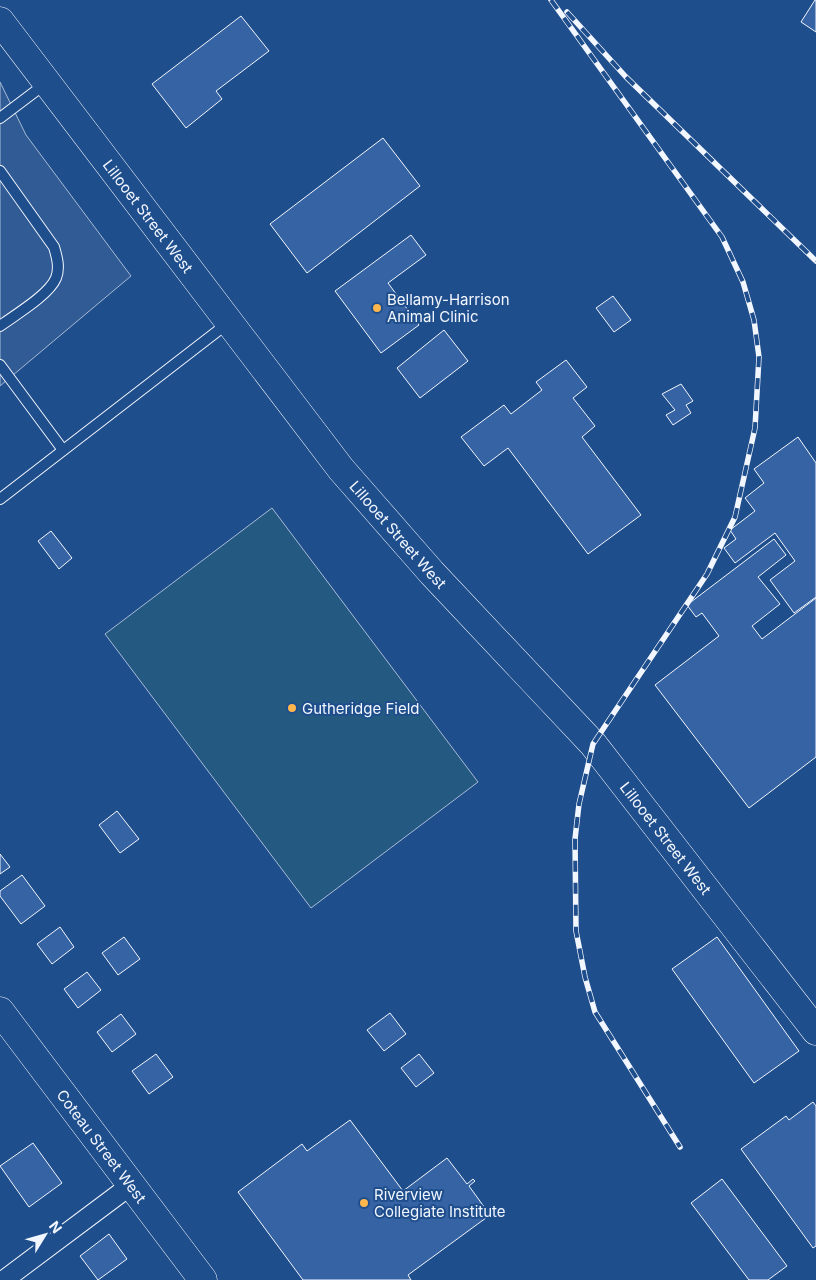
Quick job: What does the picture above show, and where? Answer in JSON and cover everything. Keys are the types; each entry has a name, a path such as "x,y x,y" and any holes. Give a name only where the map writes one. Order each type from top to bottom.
{"main road":[{"name":"Lillooet Street West","path":"0,20 341,469 432,573 593,744 816,1031"},
{"name":"Coteau Street West","path":"0,1011 202,1280"}],"street":[{"path":"2,1279 131,1185"}],"lane":[{"path":"0,118 47,82"},
{"path":"0,171 54,247 58,260 57,276 51,287 0,326"},
{"path":"0,499 229,322"},
{"path":"0,365 64,450"}],"shaded area":[{"path":"0,82 26,135 131,276 0,386"},
{"name":"Gutheridge Field","path":"272,508 478,782 311,908 105,634"}],"building":[{"path":"816,0 816,32 801,22"},
{"path":"241,16 269,51 216,91 222,99 186,128 152,84"},
{"path":"383,138 420,186 307,273 270,224"},
{"name":"Bellamy-Harrison Animal Clinic","path":"411,235 426,255 388,283 419,325 381,353 335,291"},
{"path":"613,296 631,320 614,332 596,308"},
{"name":"Bellamy-Harrison Animal Clinic","path":"444,330 468,361 420,398 397,368"},
{"path":"566,360 587,387 573,398 595,426 582,437 641,515 588,554 508,448 484,466 461,437 504,405 511,414 542,390 536,382"},
{"path":"681,384 693,401 686,405 691,413 673,425 666,415 675,410 662,394"},
{"path":"798,437 816,463 816,597 794,613 770,580 795,561 775,533 735,563 724,548 736,539 730,530 755,511 745,498 764,483 754,469"},
{"path":"51,531 72,558 59,569 38,541"},
{"path":"774,539 786,555 758,577 780,604 752,626 762,639 816,598 816,757 749,808 655,685 719,636 702,613 696,617 687,605"},
{"path":"117,811 139,839 120,853 99,825"},
{"path":"0,854 10,867 0,874"},
{"path":"22,875 45,906 21,924 0,896 0,891"},
{"path":"60,927 74,947 52,964 37,944"},
{"path":"124,937 140,959 118,975 102,953"},
{"path":"717,937 799,1051 754,1083 672,969"},
{"path":"87,972 101,990 78,1008 64,989"},
{"path":"390,1013 406,1034 384,1051 367,1030"},
{"path":"121,1014 136,1034 112,1052 97,1032"},
{"path":"156,1054 173,1077 149,1094 132,1071"},
{"path":"419,1054 434,1073 416,1087 401,1068"},
{"path":"813,1102 816,1106 816,1246 813,1248 741,1149 786,1116 789,1120"},
{"name":"Riverview Collegiate Institute","path":"350,1120 403,1191 447,1158 467,1184 473,1179 475,1181 469,1186 490,1215 408,1275 411,1280 303,1280 238,1192 302,1144 307,1151"},
{"path":"33,1143 62,1183 29,1207 0,1166"},
{"path":"722,1179 787,1266 768,1280 749,1280 691,1203"},
{"path":"109,1234 127,1259 98,1280 80,1256"}],"railway":[{"path":"551,0 722,237 743,282 754,320 759,357 755,428 735,517 707,574 593,744 579,804 575,839 576,931 585,977 595,1012 680,1147"},
{"path":"567,12 626,77 816,261"}],"place":[{"name":"Bellamy-Harrison Animal Clinic","path":"377,308"},
{"name":"Gutheridge Field","path":"292,708"},
{"name":"Riverview Collegiate Institute","path":"364,1203"}]}
